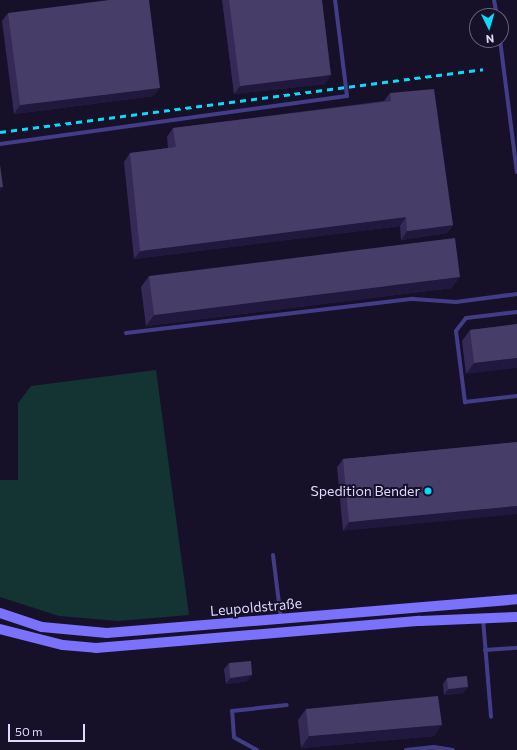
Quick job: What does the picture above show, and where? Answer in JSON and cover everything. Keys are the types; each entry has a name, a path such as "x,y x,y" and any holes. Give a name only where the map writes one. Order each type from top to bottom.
{"main road":[{"name":"Leupoldstraße","path":"0,613 42,627 107,634 517,599"},
{"name":"Leupoldstraße","path":"0,629 57,644 96,648 420,621 517,617"}],"lane":[{"path":"0,144 347,96 335,0"},
{"path":"501,48 517,172"},
{"path":"126,333 413,299 456,302 517,294"},
{"path":"517,312 466,318 456,331 465,402 517,396"},
{"path":"272,555 281,619"},
{"path":"483,619 491,717"},
{"path":"485,650 517,648"},
{"path":"257,750 234,737 232,711 287,705"},
{"path":"406,750 434,747 453,750"}],"green space":[{"path":"156,370 189,615 118,621 59,616 0,597 0,480 18,480 18,403 31,386"}],"building":[{"path":"109,0 149,0 160,88 20,105 8,13"},
{"path":"229,0 322,0 331,75 240,86"},
{"path":"434,89 453,225 407,231 406,217 140,251 130,153 176,147 173,128 391,101 390,93"},
{"path":"0,165 3,187 0,187"},
{"path":"455,238 460,277 154,315 149,276"},
{"path":"517,324 517,358 474,363 470,330"},
{"name":"Spedition Bender","path":"517,442 517,506 349,522 343,459"},
{"path":"251,661 252,675 230,678 229,663"},
{"path":"467,676 468,687 448,689 447,678"},
{"path":"438,696 442,725 309,736 306,709"},
{"path":"443,748 443,750 421,750"}],"railway":[{"path":"0,132 483,69"}],"place":[{"name":"Spedition Bender","path":"428,491"}]}
